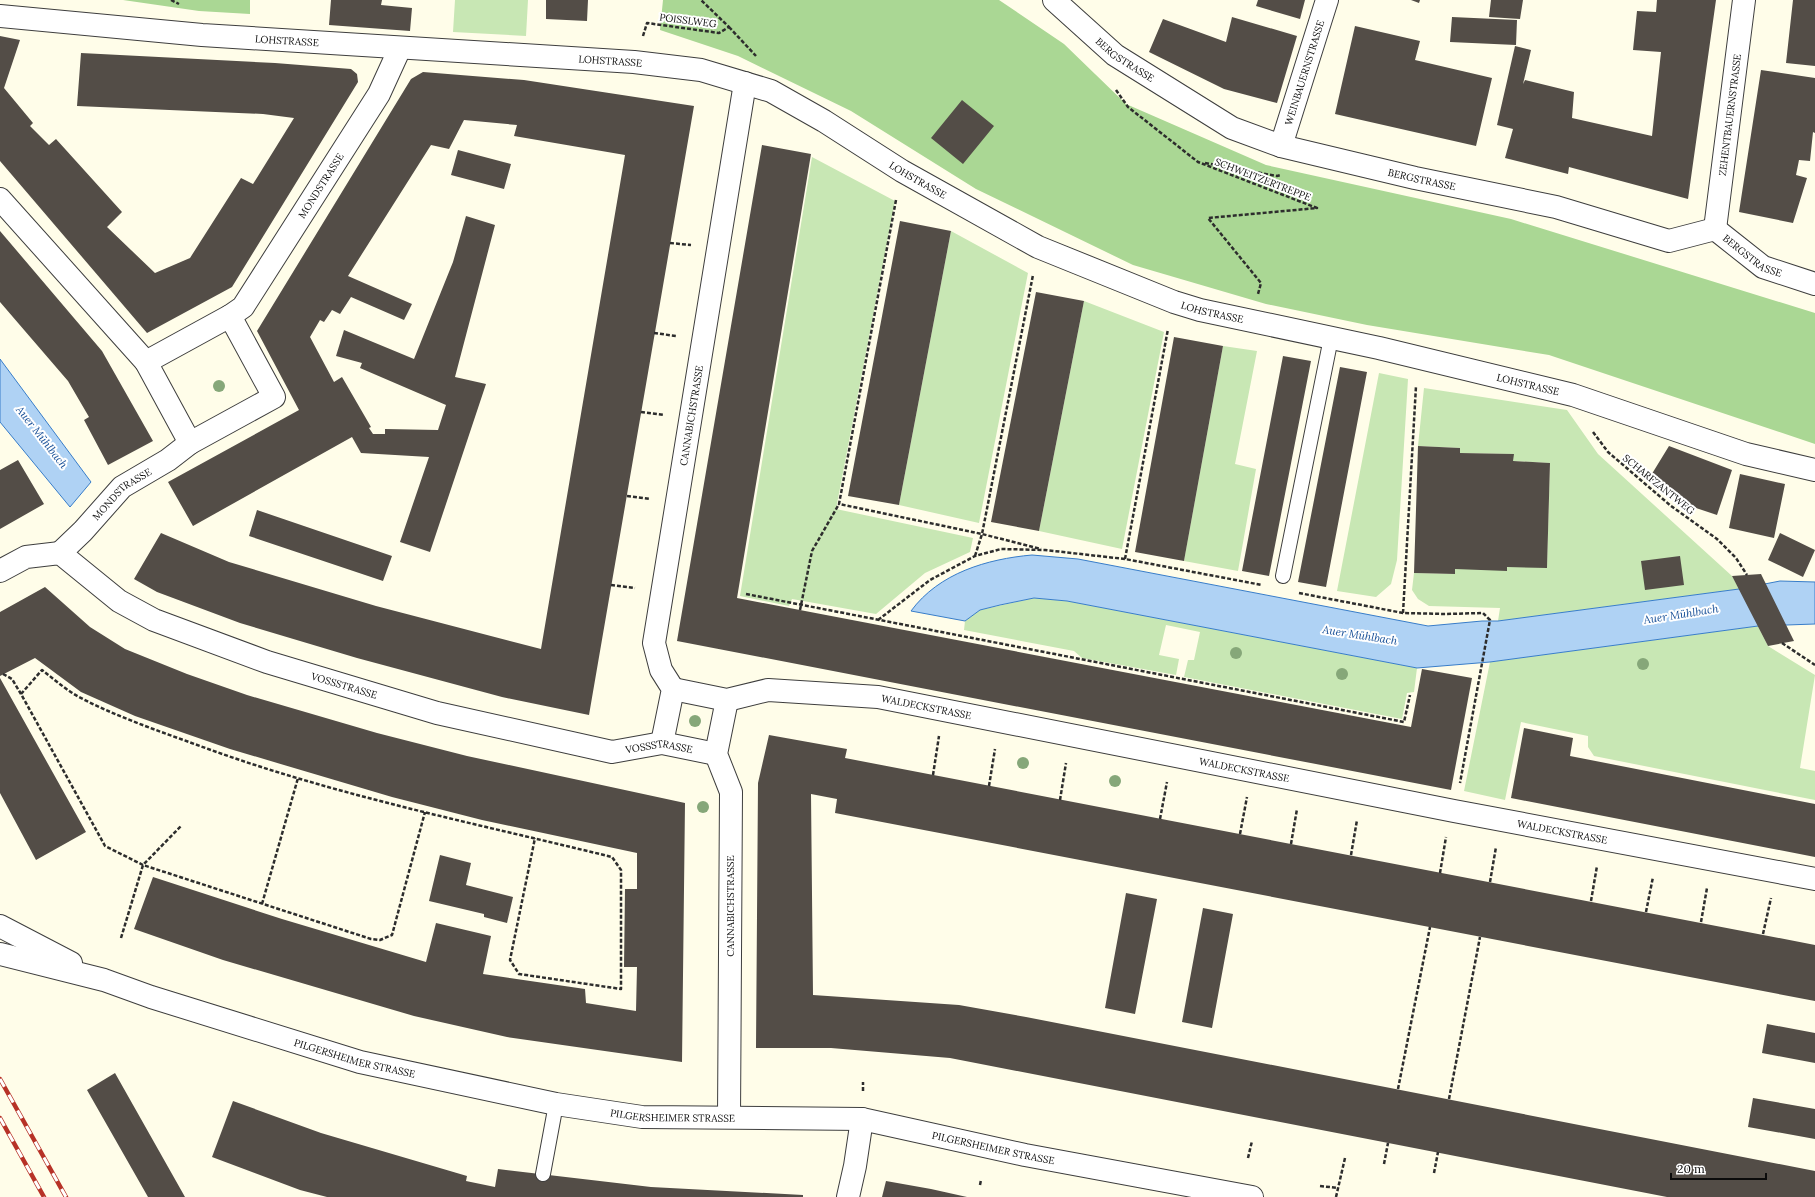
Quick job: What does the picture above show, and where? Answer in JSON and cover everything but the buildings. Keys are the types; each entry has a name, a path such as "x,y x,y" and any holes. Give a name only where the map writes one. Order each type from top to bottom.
{"street":[{"name":"BERGSTRASSE","path":"1054,0 1115,55 1232,128 1281,146 1415,178 1556,207 1669,241 1715,229 1763,267 1815,284"},
{"name":"WEINBAUERNSTRASSE","path":"1281,146 1327,0"},
{"name":"ZEHENTBAUERNSTRASSE","path":"1715,229 1744,0"},
{"name":"LOHSTRASSE","path":"0,16 202,35 634,62 690,68 771,91 824,121 902,171 1038,247 1174,302 1200,310 1417,357 1573,394 1746,454 1815,470"},
{"name":"MONDSTRASSE","path":"146,362 230,316 243,307 375,101 400,48"},
{"name":"CANNABICHSTRASSE","path":"673,689 661,670 654,643 745,83"},
{"path":"0,199 146,362 190,443"},
{"name":"MONDSTRASSE","path":"60,552 83,531 122,487 168,460 190,443 274,397 230,316"},
{"path":"0,572 26,557 60,552"},
{"name":"VOSSSTRASSE","path":"60,552 119,601 154,620 267,662 437,713 612,752 662,743 716,754"},
{"name":"WALDECKSTRASSE","path":"673,689 727,700 768,690 878,697 1446,810 1815,879"},
{"path":"662,743 673,689"},
{"path":"716,754 727,700"},
{"name":"CANNABICHSTRASSE","path":"716,754 731,792 729,1117"},
{"name":"PILGERSHEIMER STRASSE","path":"0,926 104,980"},
{"name":"PILGERSHEIMER STRASSE","path":"0,954 104,980 151,997 360,1062 556,1104 642,1117 862,1119 1025,1155 1252,1197"},
{"path":"848,1197 855,1166 862,1119"}],"lane":[{"path":"1283,576 1331,338"},
{"path":"543,1174 556,1104"}],"path":[{"name":"POISSLWEG","path":"634,62 647,23 719,33 729,27 701,0"},
{"name":"SCHWEITZERTREPPE","path":"1128,107 1198,162 1317,208 1208,218 1261,283 1257,297"},
{"name":"SCHWEITZERTREPPE","path":"1198,162 1277,176"},
{"path":"800,610 812,551 839,504 902,171"},
{"path":"670,243 695,246"},
{"path":"975,556 982,534 1038,247"},
{"path":"1125,559 1174,302"},
{"path":"654,333 680,336"},
{"path":"1403,613 1417,357"},
{"name":"SCHARFZANTWEG","path":"1573,394 1583,418 1608,452 1671,506 1717,539 1736,558 1747,575"},
{"path":"641,412 667,416"},
{"path":"627,496 654,499"},
{"path":"839,504 982,534 1046,550"},
{"path":"878,620 930,580 975,556 1001,549 1046,550 1125,559 1269,587"},
{"path":"611,585 640,588"},
{"path":"1292,591 1403,613 1445,614 1483,612 1490,620 1459,790"},
{"path":"746,594 1404,722 1410,695"},
{"path":"1782,643 1815,664"},
{"path":"21,694 42,670 78,696 133,722 226,756 298,778 425,812 535,838 612,857 621,870 621,989 519,974 510,960 535,838"},
{"path":"3,674 12,679 21,694 105,846 143,865 262,904 371,939 380,940 392,935 425,812"},
{"path":"933,775 939,734"},
{"path":"989,786 996,745"},
{"path":"1060,800 1067,759"},
{"path":"262,904 298,778"},
{"path":"1160,819 1167,778"},
{"path":"1240,834 1248,794"},
{"path":"1291,844 1297,804"},
{"path":"1351,855 1357,815"},
{"path":"121,938 143,865 181,826"},
{"path":"1440,873 1447,832"},
{"path":"1490,882 1497,842"},
{"path":"1591,901 1598,862"},
{"path":"1646,912 1654,873"},
{"path":"1701,922 1708,883"},
{"path":"1763,934 1772,895"},
{"path":"1398,1089 1430,927"},
{"path":"1449,1099 1480,937"},
{"path":"1248,1158 1252,1141"},
{"path":"1384,1164 1388,1143"},
{"path":"1434,1173 1438,1152"},
{"path":"1336,1197 1345,1158"},
{"path":"980,1185 981,1180"},
{"path":"1320,1186 1338,1188"}],"green space":[{"path":"123,0 250,0 250,14 199,11"},
{"path":"455,0 528,0 526,36 453,32"},
{"path":"663,0 999,0 1064,44 1126,104 1266,165 1511,219 1815,313 1815,444 1549,355 1367,325 1266,304 1133,265 976,189 851,111 738,56 660,30"},
{"path":"812,157 895,201 836,509 973,538 970,552 925,573 876,614 792,599 789,606 740,596"},
{"path":"951,231 1028,273 979,523 899,505"},
{"path":"1084,301 1164,332 1122,549 1039,531"},
{"path":"1223,346 1257,351 1235,464 1256,469 1238,571 1184,561"},
{"path":"1379,373 1408,379 1397,560 1391,584 1376,597 1337,591"},
{"path":"1424,388 1567,410 1598,454 1732,576 1739,589 1498,621 1500,608 1429,606 1418,599 1412,590 1414,573 1455,574 1455,569 1547,567 1550,463 1513,461 1513,454 1460,453 1460,448 1418,446"},
{"path":"1034,598 1067,601 1417,668 1414,692 1407,693 1402,719 1184,677 1188,660 1194,660 1200,632 1166,625 1159,655 1179,659 1176,675 1082,658 1074,651 964,630 965,621 980,610"},
{"path":"1758,626 1768,646 1815,675 1800,768 1815,771 1815,800 1594,756 1588,747 1588,736 1521,722 1505,800 1464,791 1490,662"}],"water":[{"name":"Auer Mühlbach","path":"0,359 91,482 70,507 0,422"},
{"name":"Auer Mühlbach","path":"1032,555 1078,559 1428,626 1498,621 1739,589 1780,581 1815,582 1815,624 1758,626 1490,662 1417,668 1067,601 1034,598 980,610 965,621 911,611 922,598 935,587 965,570 998,560"}],"railway":[{"path":"0,1079 66,1197"},
{"path":"0,1118 44,1197"}]}
